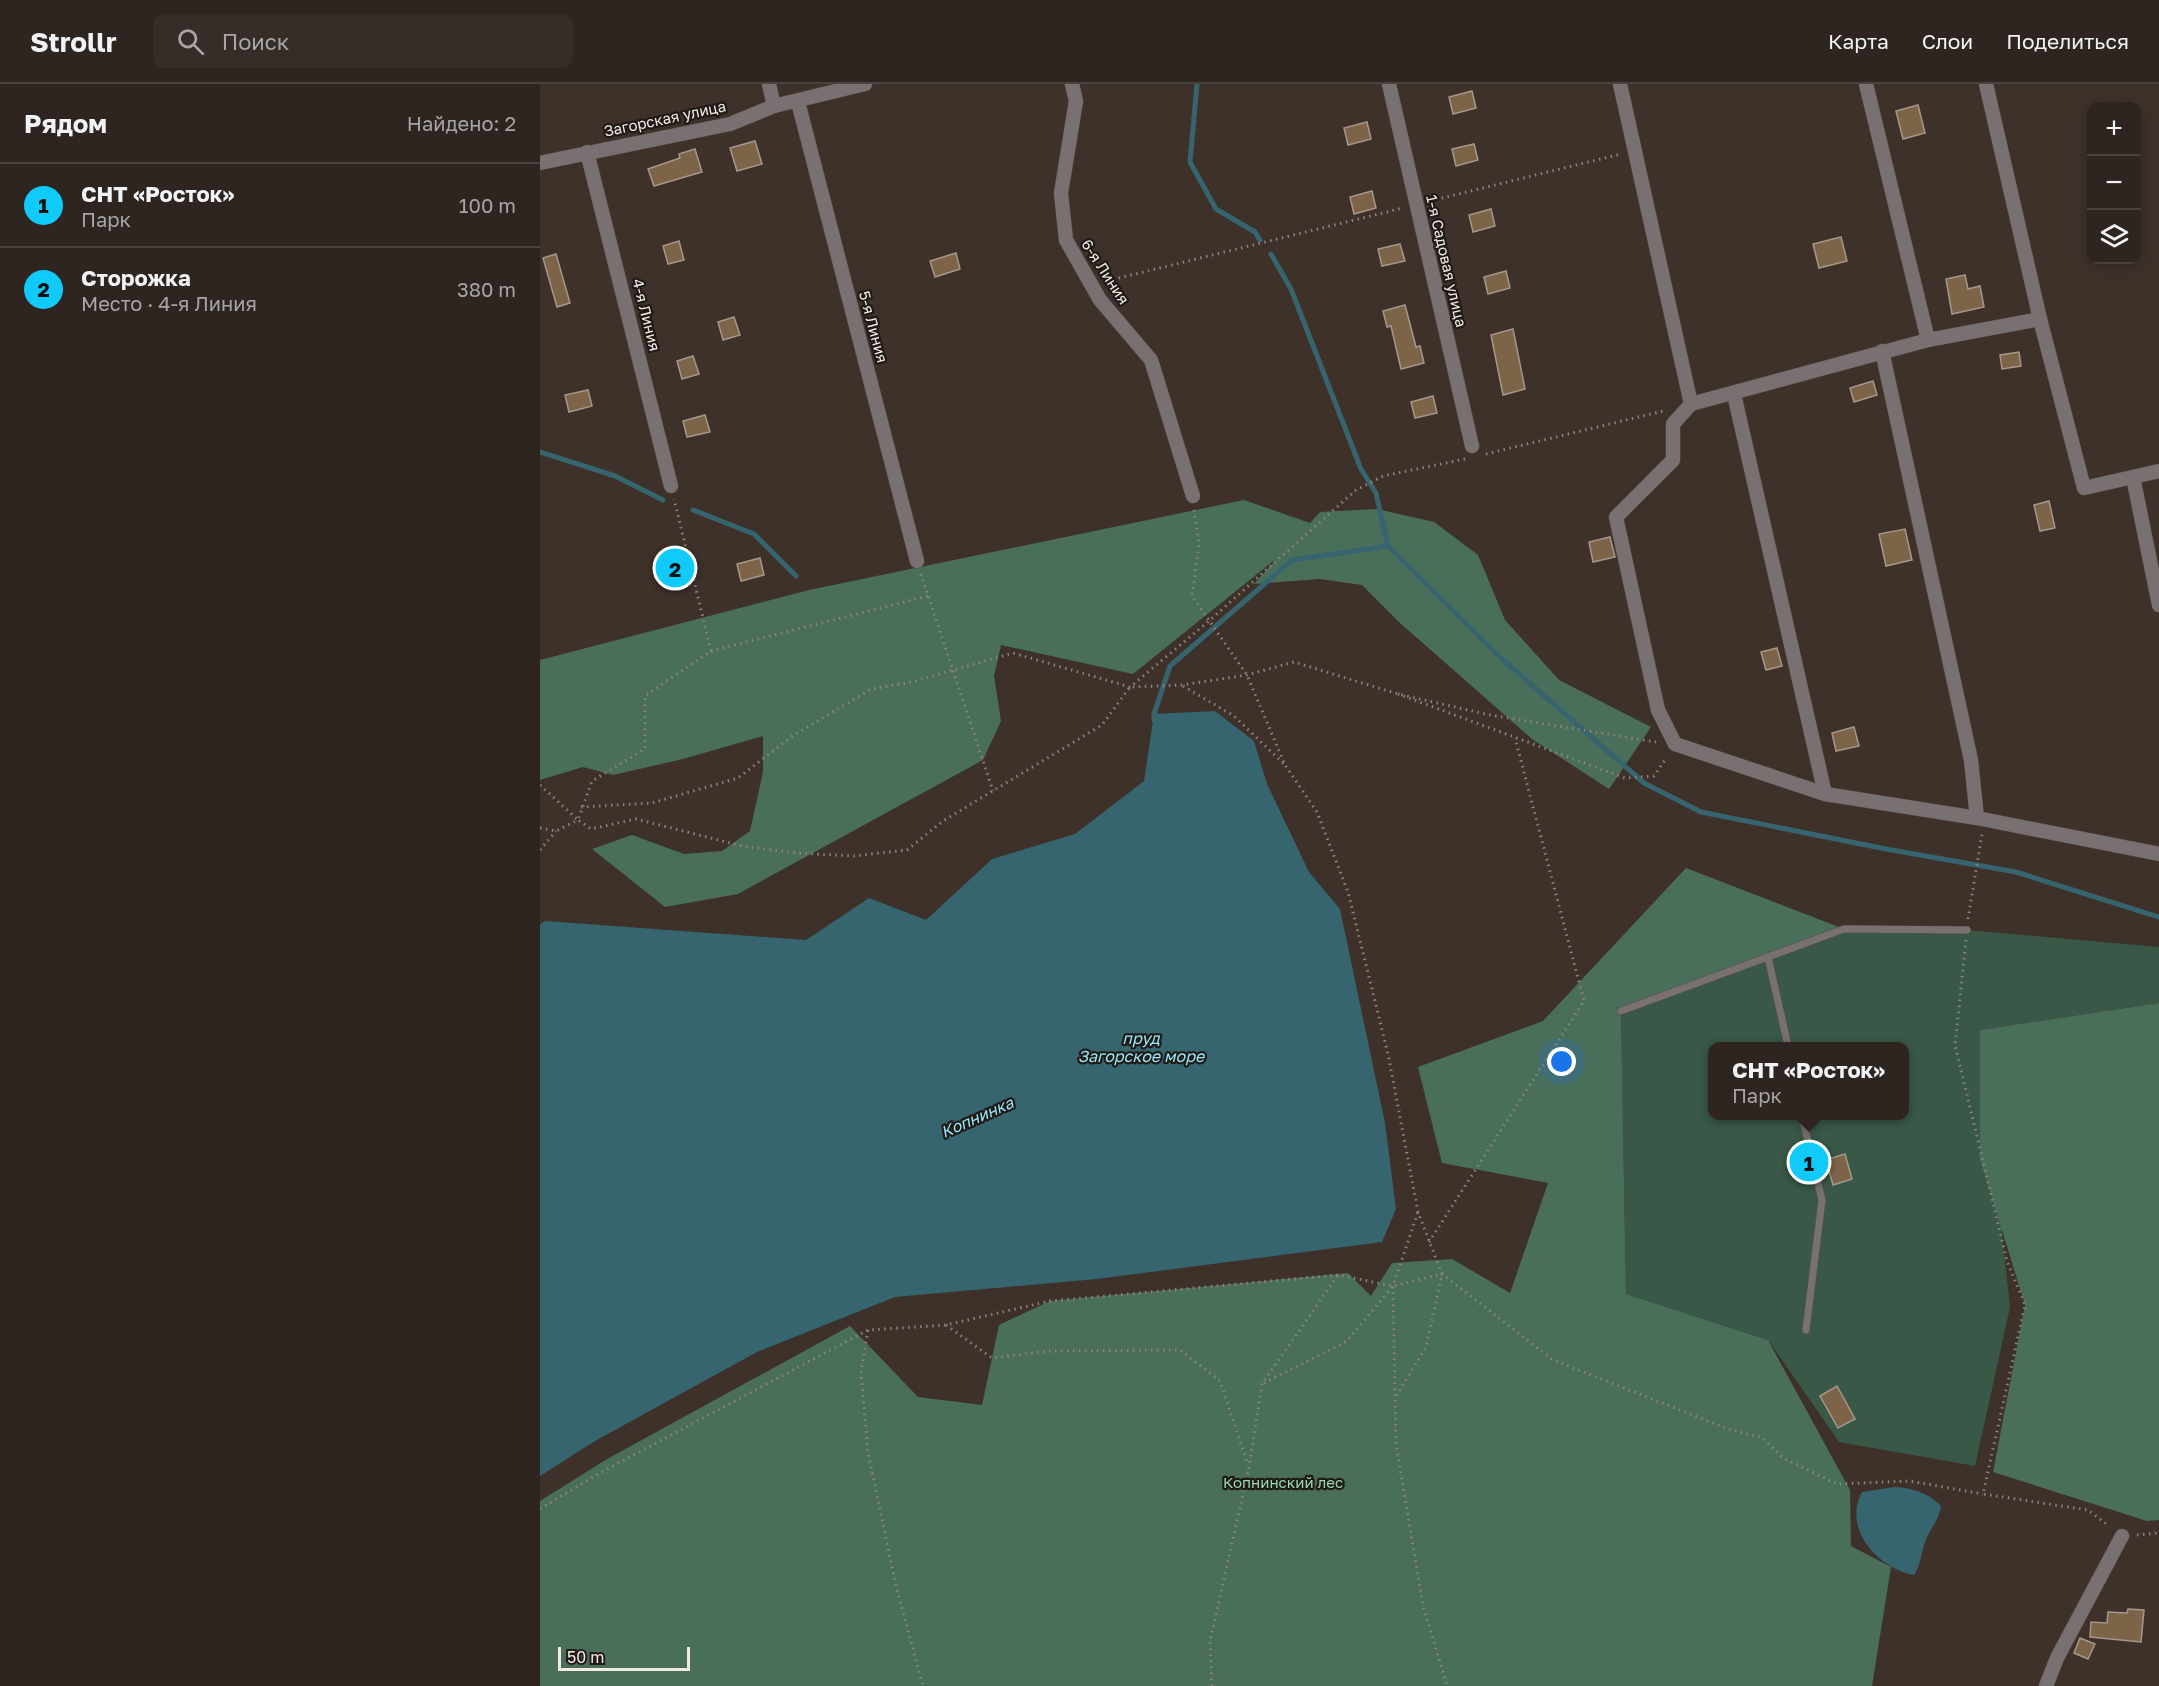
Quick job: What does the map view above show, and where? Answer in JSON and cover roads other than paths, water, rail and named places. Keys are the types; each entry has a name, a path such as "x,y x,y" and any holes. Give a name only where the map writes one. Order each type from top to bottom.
{"street":[{"path":"769,84 774,106"},
{"name":"Загорская улица","path":"540,163 730,124 774,106 865,84"},
{"name":"6-я Линия","path":"1072,84 1076,101 1061,194 1066,240 1100,300 1151,360 1192,496"},
{"name":"1-я Садовая улица","path":"1389,84 1473,451"},
{"path":"1620,84 1691,404"},
{"path":"1866,84 1928,340"},
{"path":"1986,84 2040,319 2084,488 2159,471"},
{"name":"5-я Линия","path":"798,102 917,561"},
{"name":"4-я Линия","path":"587,152 671,486"},
{"path":"2040,319 1882,351 1734,394 1691,404 1672,424 1673,460 1616,517 1658,710 1675,744 1825,794 1977,818 2159,854"},
{"path":"1882,351 1971,760 1977,818"},
{"path":"1734,394 1825,794"},
{"path":"2133,477 2159,605"},
{"path":"2046,1686 2057,1658 2122,1536"}],"lane":[{"path":"1621,1011 1844,929 1966,930"},
{"path":"1768,957 1787,1042"},
{"path":"1803,1120 1822,1200 1806,1330"}],"water":[{"name":"пруд Загорское море","path":"1215,711 1254,741 1267,784 1309,872 1340,909 1385,1123 1396,1209 1382,1242 1097,1279 895,1297 757,1352 595,1441 540,1476 540,924 545,921 806,940 869,898 926,920 992,859 1075,834 1144,781 1154,714"},
{"path":"1895,1487 1920,1492 1941,1506 1914,1575 1888,1565 1876,1556 1860,1532 1857,1519 1857,1506 1862,1492"}],"waterway":[{"path":"1197,84 1190,162 1216,209 1255,232 1260,240"},
{"path":"1271,254 1291,289 1361,469 1376,493 1388,546"},
{"path":"540,452 615,476 663,500"},
{"path":"693,510 754,534 796,576"},
{"path":"1154,720 1170,666 1292,560 1388,546 1502,659 1644,783 1701,812 2016,872 2159,917"}],"place":[{"name":"Сторожка","path":"675,568"},
{"name":"СНТ «Росток»","path":"1809,1162"}],"water label":[{"name":"Копнинка","path":"977,1117"}],"park label":[{"name":"Копнинский лес","path":"1283,1483"}]}
